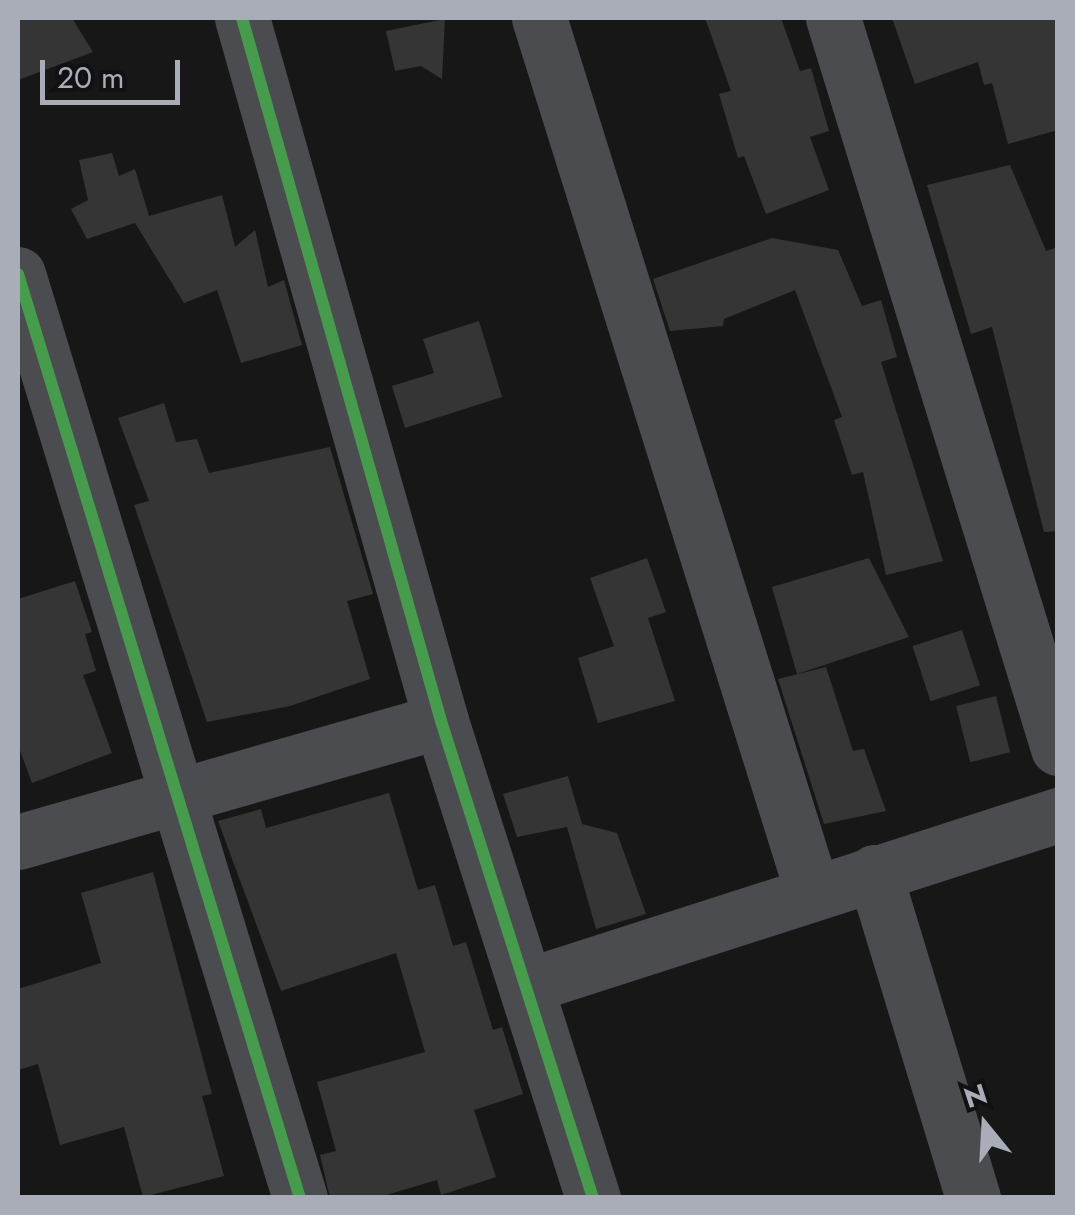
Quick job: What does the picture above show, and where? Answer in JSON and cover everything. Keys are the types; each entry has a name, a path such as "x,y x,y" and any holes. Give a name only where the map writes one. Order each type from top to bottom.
{"street":[{"path":"242,18 440,720 529,985 593,1198"},
{"path":"539,18 812,890"},
{"path":"833,18 1058,748"},
{"path":"18,274 173,797 300,1198"},
{"path":"18,842 440,720"},
{"path":"529,985 812,890 1058,815"},
{"path":"874,872 972,1198"}],"building":[{"path":"18,18 72,18 93,52 18,80"},
{"path":"705,18 781,18 800,71 811,68 829,131 810,137 829,190 766,214 744,156 738,158 719,94 731,91"},
{"path":"892,18 1058,18 1058,130 1008,144 992,83 984,85 978,62 915,84"},
{"path":"445,19 442,79 421,66 395,71 386,31"},
{"path":"112,153 119,176 135,169 149,216 222,195 235,247 255,230 268,287 284,280 302,345 241,363 217,290 184,303 135,223 87,239 71,209 88,200 79,160"},
{"path":"1010,165 1046,251 1058,247 1058,531 1044,532 992,327 971,334 927,185"},
{"path":"772,238 838,250 862,306 881,300 897,357 881,362 943,561 886,575 863,472 852,475 834,420 842,417 795,290 724,319 723,326 670,331 653,279"},
{"path":"479,321 502,397 405,428 392,386 434,373 423,339"},
{"path":"164,403 176,442 197,439 209,473 330,447 373,594 347,601 370,679 290,706 207,722 134,505 149,501 118,418"},
{"path":"647,558 666,612 648,618 675,701 598,723 578,658 614,646 590,578"},
{"path":"869,558 909,637 797,674 772,587"},
{"path":"75,581 92,632 85,634 96,671 83,675 112,753 32,783 18,745 18,599"},
{"path":"962,630 980,685 930,701 913,646"},
{"path":"826,667 853,751 864,749 886,811 824,824 778,679"},
{"path":"996,696 1010,752 970,762 956,706"},
{"path":"568,776 582,824 617,833 646,914 596,929 567,827 517,837 503,794"},
{"path":"389,793 418,890 435,885 453,946 466,942 493,1030 502,1027 523,1094 474,1110 496,1177 441,1195 437,1180 376,1198 330,1198 320,1155 336,1151 317,1082 425,1052 396,953 281,991 218,821 261,809 266,828"},
{"path":"153,872 212,1094 202,1096 224,1176 143,1197 124,1127 60,1145 38,1064 18,1070 18,989 101,963 81,893"}],"cycle path":[{"path":"242,18 441,721 593,1198"},
{"path":"18,274 300,1198"}]}
